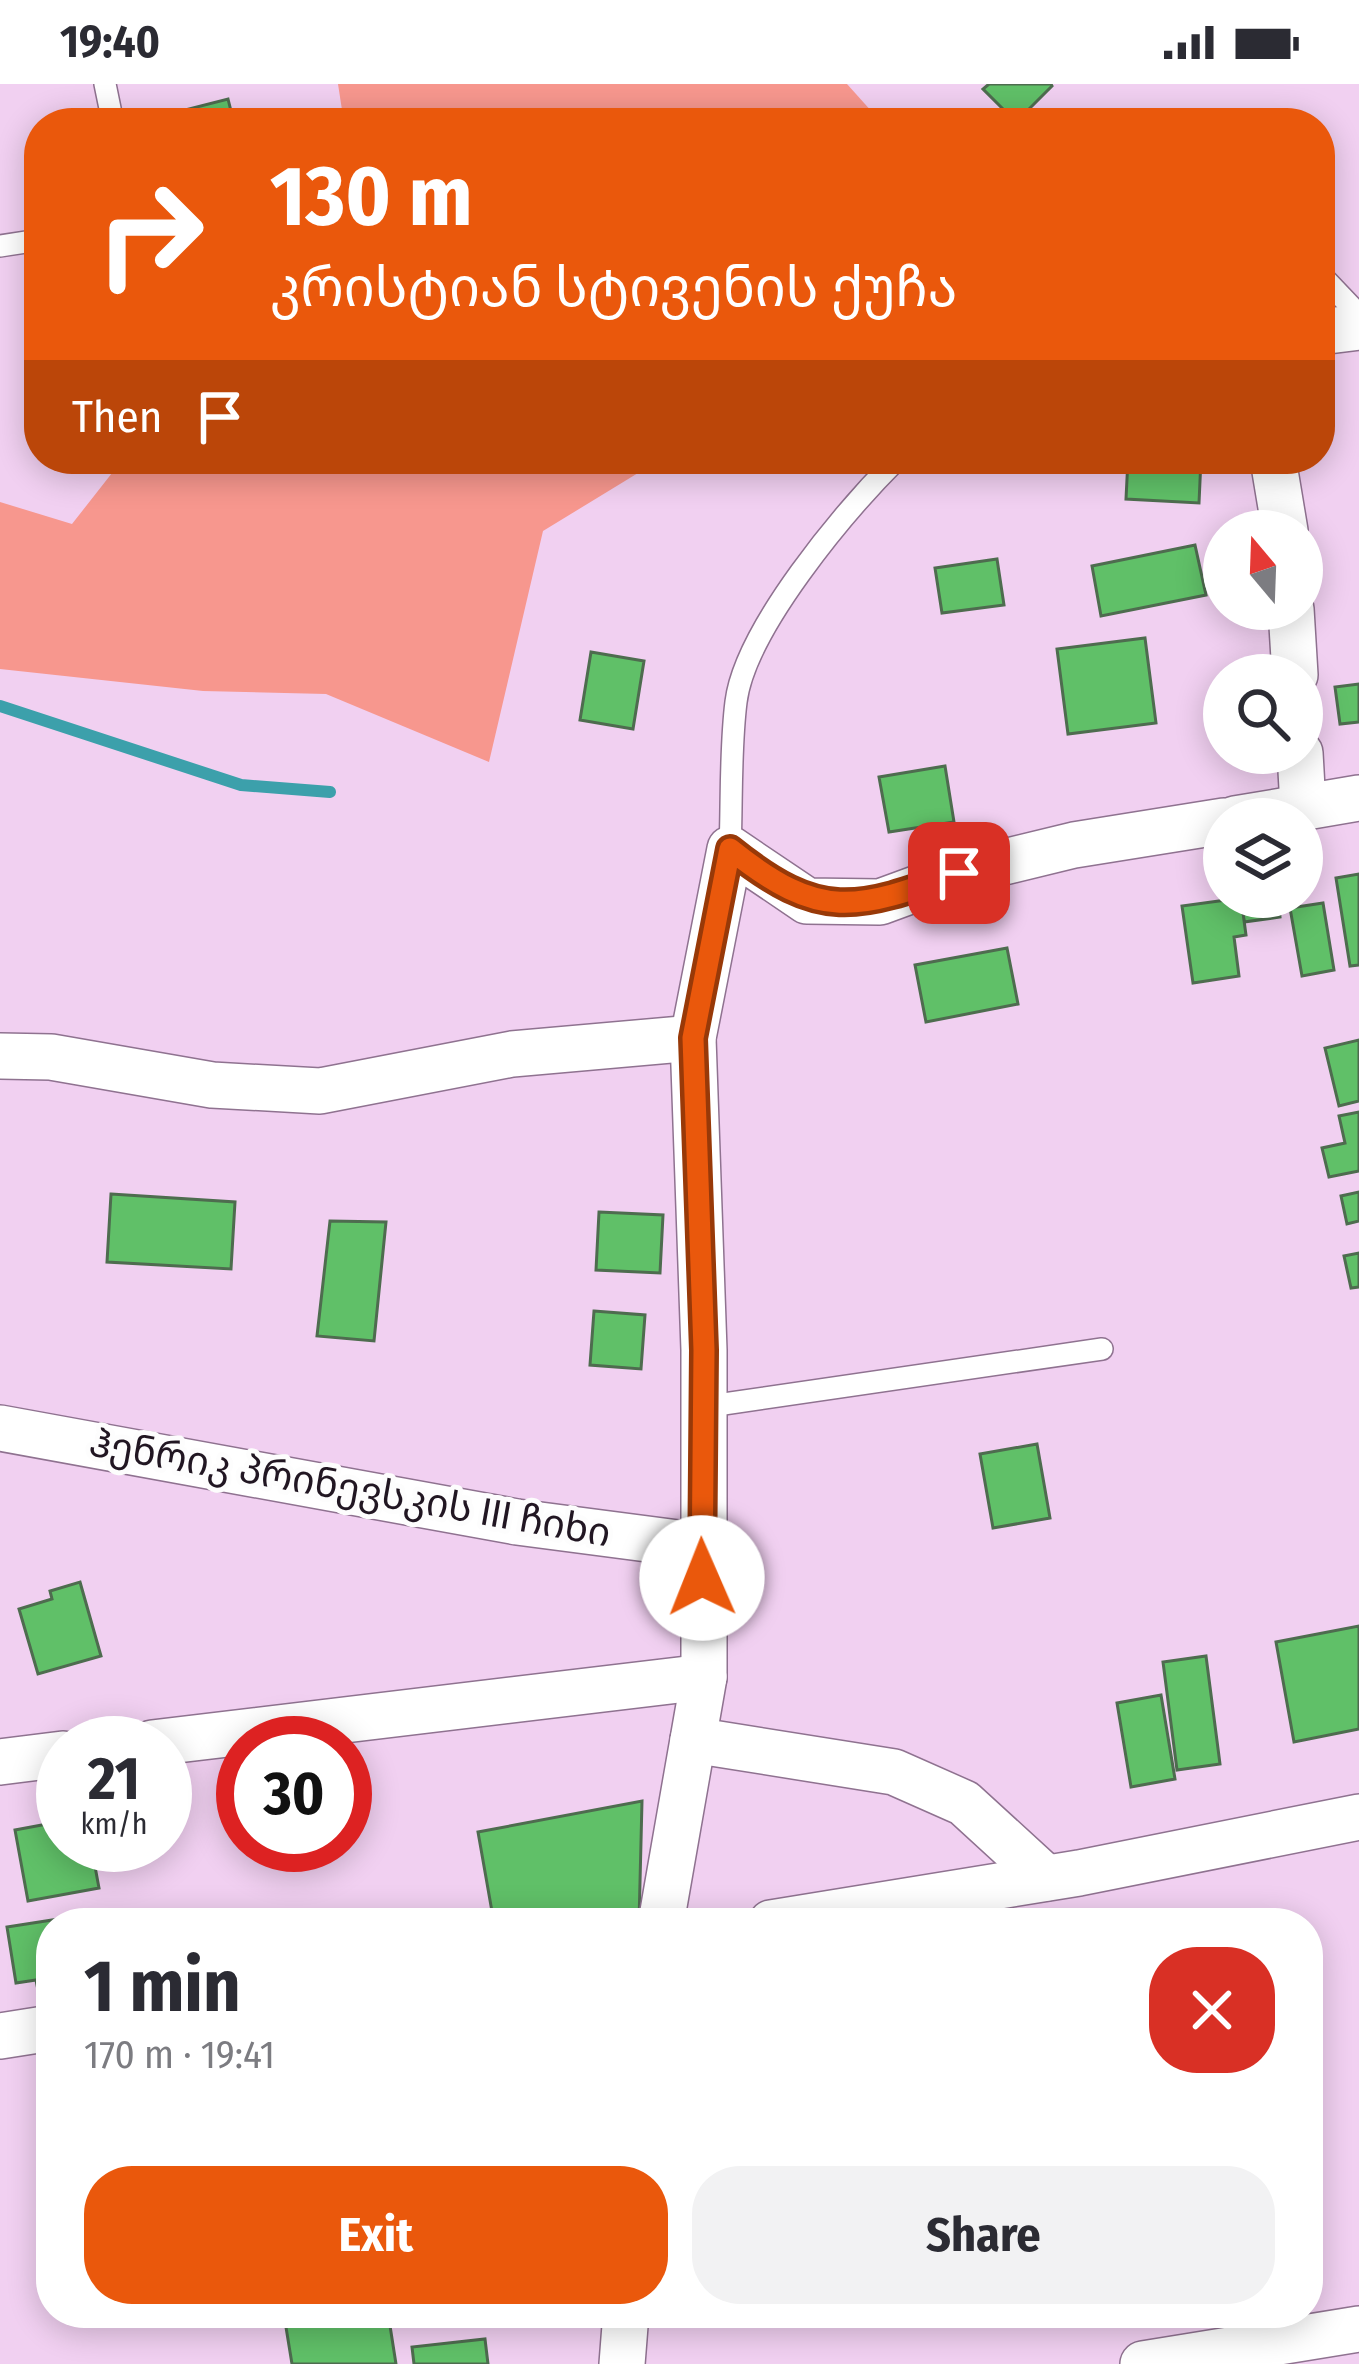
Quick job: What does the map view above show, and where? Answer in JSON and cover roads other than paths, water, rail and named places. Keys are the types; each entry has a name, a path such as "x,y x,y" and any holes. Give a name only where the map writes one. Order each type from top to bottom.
{"street":[{"path":"1276,474 1282,510"},
{"path":"1323,803 1359,798"},
{"path":"664,1908 704,1677 703,1407 693,1038 730,849 807,901 880,902 959,873 1074,845 1203,824"},
{"path":"0,1055 51,1057 212,1085 320,1090 512,1054 693,1038"},
{"name":"ჰენრიკ პრინევსკის III ჩიხი","path":"0,1428 518,1522 701,1546"},
{"path":"192,1738 704,1677"},
{"path":"693,1740 894,1772 964,1803 1046,1878"},
{"path":"0,1762 36,1757"},
{"path":"862,1908 1046,1878 1359,1817"},
{"path":"0,2036 36,2030"},
{"path":"622,2364 625,2328"},
{"path":"1143,2364 1359,2329"}],"lane":[{"path":"1335,290 1359,315"},
{"path":"730,849 736,700 744,668 796,581 882,474"},
{"path":"703,1407 1102,1349"}],"waterway":[{"path":"0,706 241,785 330,792"}]}
